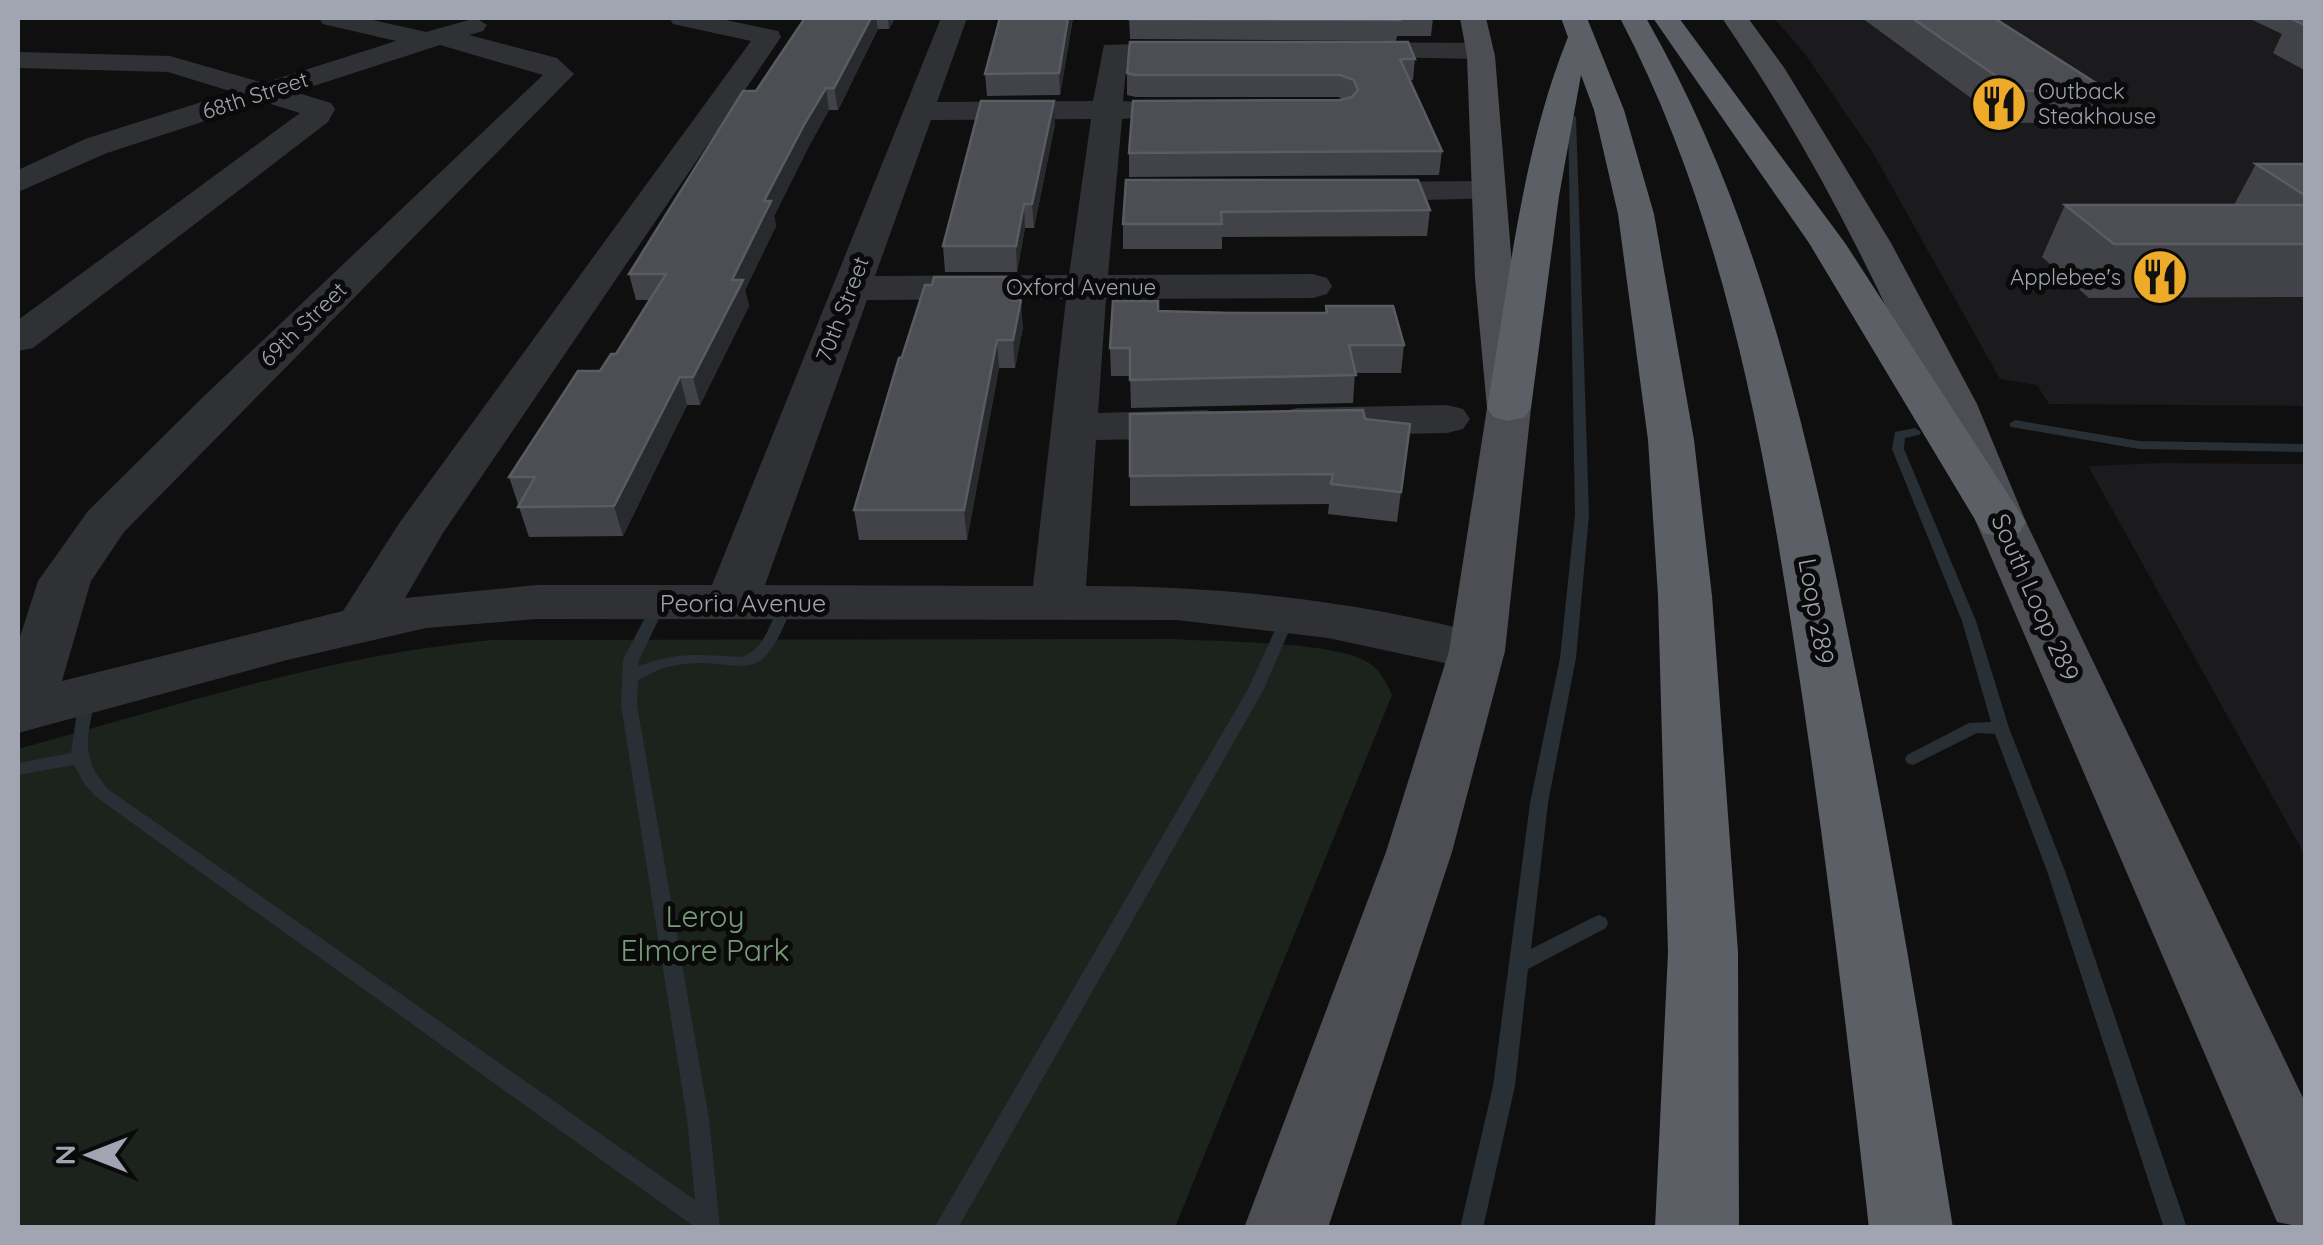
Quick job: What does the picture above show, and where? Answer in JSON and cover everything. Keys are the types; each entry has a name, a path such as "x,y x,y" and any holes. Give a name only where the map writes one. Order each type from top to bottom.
{"highway":[{"name":"Loop 289","path":"1632,18 1677,103 1704,172 1767,375 1801,524 1864,874 1911,1228"},
{"path":"1666,18 1827,244 2001,522"},
{"path":"1509,408 1552,147 1578,26"},
{"path":"1578,26 1610,110 1636,214 1671,440 1684,596 1703,952 1697,1228"}],"main road":[{"name":"South Loop 289","path":"1735,18 1771,70 1874,243 1955,404 2001,522 2306,1194"},
{"path":"1286,1228 1419,852 1477,651 1509,408 1477,34"}],"street":[{"path":"332,18 433,38"},
{"name":"68th Street","path":"18,182 96,146 496,18"},
{"path":"362,625 418,533 768,37 682,18"},
{"name":"70th Street","path":"732,602 954,18"},
{"path":"1304,50 1477,34"},
{"name":"69th Street","path":"21,712 64,581 106,522 218,407 560,74 546,64 433,38"},
{"path":"1058,603 1087,287 1114,51 1228,50"},
{"path":"18,60 148,61 198,71 320,109 18,339"},
{"path":"916,111 1165,110"},
{"path":"1313,192 1489,190"},
{"path":"1098,191 1137,191"},
{"name":"Oxford Avenue","path":"850,288 1313,286"},
{"path":"1074,427 1446,419"},
{"name":"Peoria Avenue","path":"21,712 362,625 426,612 537,602 1177,604 1272,610 1403,632 1477,651"}],"shaded area":[{"path":"1774,18 2305,18 2305,406 2049,404 2037,385 2000,379 1873,153 1805,54"},
{"path":"2305,464 2305,855 2088,466"}],"green space":[{"name":"Leroy Elmore Park","path":"1174,639 1331,650 1369,663 1392,695 1175,1227 18,1227 18,749 312,670 492,640"}],"building":[{"path":"805,18 871,18 834,88 826,88 805,123 764,201 771,201 732,280 743,280 693,377 680,377 614,506 518,507 535,477 509,477 578,371 600,371 611,354 616,354 666,274 629,274 743,91 756,91"},
{"path":"1000,18 1068,18 1059,73 985,74"},
{"path":"1397,18 1399,20 1129,19"},
{"path":"1912,18 1994,18 2107,90 2018,91"},
{"path":"2290,18 2306,18 2306,26"},
{"path":"1130,42 1408,42 1415,59 1400,59 1442,151 1129,153 1133,101 1340,100 1352,97 1358,90 1354,80 1340,75 1135,75 1127,73"},
{"path":"981,101 1054,101 1032,204 1024,204 1016,246 943,246"},
{"path":"2256,164 2306,164 2306,196"},
{"path":"1126,180 1418,180 1430,210 1221,212 1222,224 1123,224"},
{"path":"2065,205 2306,205 2306,244 2114,244"},
{"path":"934,277 1010,277 1008,285 1014,285 1011,300 1021,300 1013,340 997,340 964,510 854,510 899,358 925,285 932,285"},
{"path":"1113,301 1158,301 1158,311 1227,313 1327,313 1326,306 1393,306 1404,345 1349,345 1356,375 1130,380 1130,348 1110,348"},
{"path":"1363,410 1365,419 1410,424 1401,492 1331,484 1333,474 1130,476 1130,414"}],"waterway":[{"path":"1471,1228 1504,1086 1539,803 1568,658 1582,515 1572,117"},
{"path":"2015,424 2139,445 2306,448"},
{"path":"1915,432 1899,435 1898,449 1969,621 2001,728"},
{"path":"630,677 631,660 660,602"},
{"path":"630,677 666,662 753,659 765,650 786,603"},
{"path":"945,1228 1256,689 1288,617"},
{"path":"630,677 629,705 698,1119 708,1223"},
{"path":"87,698 79,739 80,759 102,793 708,1223"},
{"path":"1913,759 1975,727 2001,728"},
{"path":"2001,728 2056,871 2176,1228"},
{"path":"18,769 78,758"},
{"path":"1520,964 1599,923"},
{"path":"708,1223 709,1228"}],"place":[{"name":"Outback Steakhouse","path":"1999,104"},
{"name":"Applebee's","path":"2160,277"}]}
